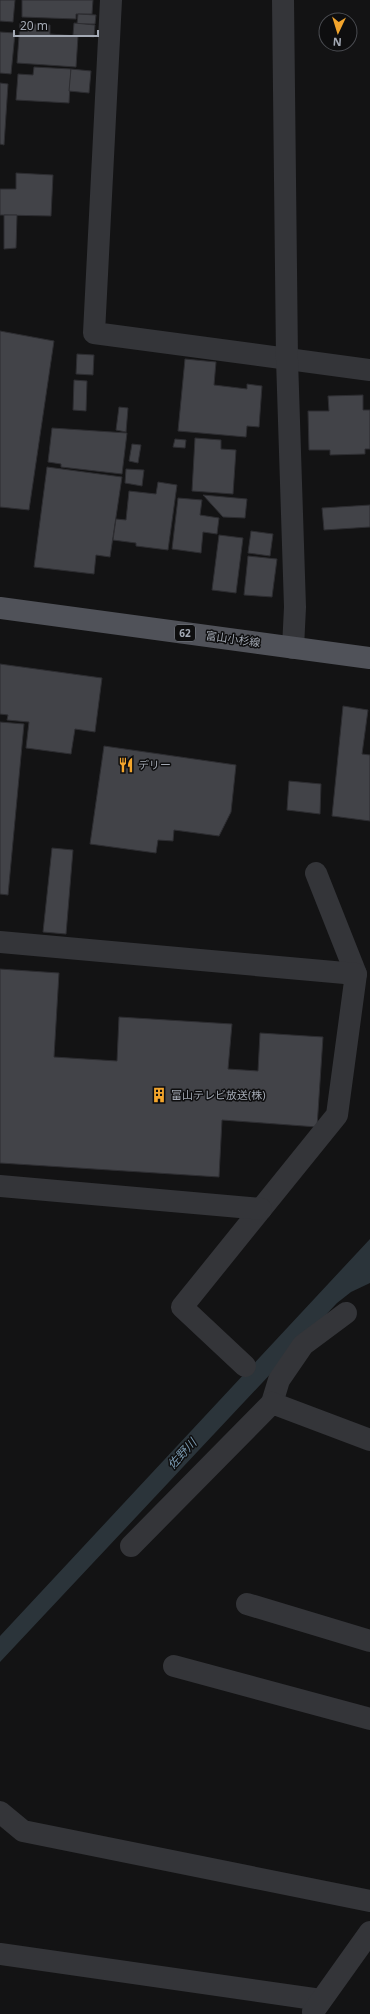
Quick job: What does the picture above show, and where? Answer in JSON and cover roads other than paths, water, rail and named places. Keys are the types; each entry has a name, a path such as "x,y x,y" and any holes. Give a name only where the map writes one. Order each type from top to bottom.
{"main road":[{"name":"富山小杉線","path":"0,608 370,658"}],"street":[{"path":"111,0 94,333 370,370"},
{"path":"283,0 287,359 295,607 293,648"},
{"path":"245,1366 182,1307 337,1115 356,974 316,873"},
{"path":"0,942 356,974"},
{"path":"0,1186 261,1209"},
{"path":"131,1546 272,1403 279,1380 303,1345 346,1313"},
{"path":"272,1403 370,1440"},
{"path":"247,1604 370,1641"},
{"path":"174,1666 370,1719"},
{"path":"0,1812 23,1831 370,1901"},
{"path":"0,1954 317,2007 370,1932"}],"water":[{"name":"佐野川","path":"370,1239 370,1283 351,1292 337,1303 0,1662 0,1636"}],"place":[{"name":"デリー","path":"126,765"},
{"name":"富山テレビ放送(株)","path":"159,1095"}]}
